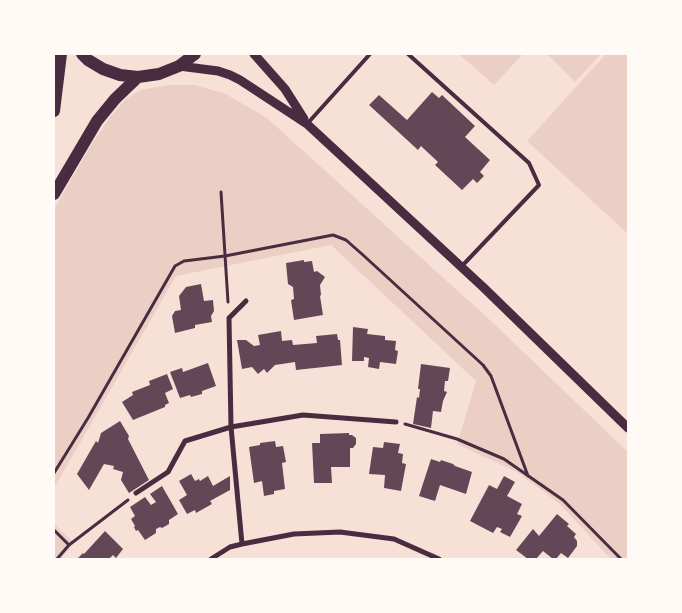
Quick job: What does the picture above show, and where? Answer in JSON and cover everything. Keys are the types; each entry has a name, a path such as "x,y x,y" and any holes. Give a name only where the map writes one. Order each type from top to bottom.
{"main road":[{"path":"54,111 61,54"},
{"path":"82,54 103,69 120,75 138,77 159,74 179,66 195,54"},
{"path":"54,194 97,121 115,99 138,77"}],"street":[{"path":"254,54 285,89 307,124"},
{"path":"179,66 218,71 230,75 307,124 461,267 628,428"},
{"path":"242,544 231,427 229,318 246,301"},
{"path":"136,494 168,472 185,441 231,427 303,415 396,422"},
{"path":"211,559 230,547 242,544 294,534 340,532 394,539 439,559"}],"lane":[{"path":"307,124 370,54"},
{"path":"408,54 529,163 539,185 461,267"}],"path":[{"path":"221,192 229,318"},
{"path":"54,474 175,266 184,261 225,256 333,235 346,240 483,365 491,376 528,476"},
{"path":"396,422 457,439 504,459 563,500 620,559"},
{"path":"57,559 69,544 136,494"},
{"path":"54,530 69,544"}],"shaded area":[{"path":"459,54 523,54 494,85"},
{"path":"547,54 601,54 575,82"},
{"path":"606,54 628,54 628,234 527,141"},
{"path":"168,85 195,85 226,94 267,118 491,321 628,452 628,559 611,559 559,503 517,472 457,444 476,381 331,245 176,276 54,488 54,209 90,147 110,117 126,99 140,90"},
{"path":"54,524 74,543 61,559 54,559"}],"building":[{"path":"432,92 439,98 442,95 475,126 465,137 490,160 480,172 484,176 477,183 473,179 462,190 435,165 438,162 421,146 418,150 369,105 379,95 407,120"},
{"path":"304,260 304,262 312,261 314,272 317,271 325,277 320,285 323,315 294,320 291,300 294,299 293,287 288,284 286,263"},
{"path":"201,284 204,301 213,300 212,322 195,325 195,328 175,333 172,316 175,311 181,310 179,296 186,287"},
{"path":"353,327 368,329 367,334 385,336 385,340 396,341 395,350 398,351 396,364 380,362 379,369 368,367 369,358 364,357 364,361 352,361"},
{"path":"281,331 282,341 292,340 293,345 317,343 316,336 337,334 338,340 340,340 342,365 296,370 295,362 275,365 267,373 264,369 258,374 252,367 242,369 237,340 246,340 254,346 260,345 258,335"},
{"path":"208,363 216,386 202,391 202,394 180,398 170,372 182,368 183,372"},
{"path":"421,364 450,368 448,381 445,381 444,391 447,392 441,412 433,411 431,428 413,424 417,397 419,398 420,389 418,389"},
{"path":"167,374 173,389 165,393 169,403 165,407 133,420 122,402 133,395 132,392 150,385 149,381"},
{"path":"120,421 149,480 129,493 121,480 123,472 113,469 114,466 104,464 89,490 77,474 96,441 98,443 101,433"},
{"path":"349,433 349,435 356,438 356,444 353,448 350,448 350,467 331,467 332,483 314,483 312,443 320,443 320,434"},
{"path":"275,441 276,447 283,446 286,462 282,463 285,489 274,491 274,494 264,496 262,481 254,483 249,447"},
{"path":"384,442 400,444 398,453 403,454 402,463 406,464 401,491 384,488 385,475 369,474 373,447 383,448"},
{"path":"431,459 440,462 441,460 472,472 466,494 440,485 435,501 419,496"},
{"path":"191,474 195,481 199,479 200,481 208,476 213,486 230,476 230,490 210,501 212,504 196,513 195,510 187,514 179,500 187,495 179,481"},
{"path":"504,476 515,482 507,496 522,504 517,514 522,516 510,537 500,532 502,529 497,527 493,533 470,521 489,485 497,489"},
{"path":"162,486 178,514 169,520 169,524 156,529 156,533 145,540 134,527 131,519 135,516 130,507 145,497 151,505 156,502 150,494"},
{"path":"557,514 569,524 567,526 576,534 574,537 577,541 577,546 568,558 561,553 556,559 553,559 543,551 536,559 528,559 516,550 533,529 539,536"},
{"path":"105,531 123,549 116,558 113,555 109,559 77,559 84,554"}]}
